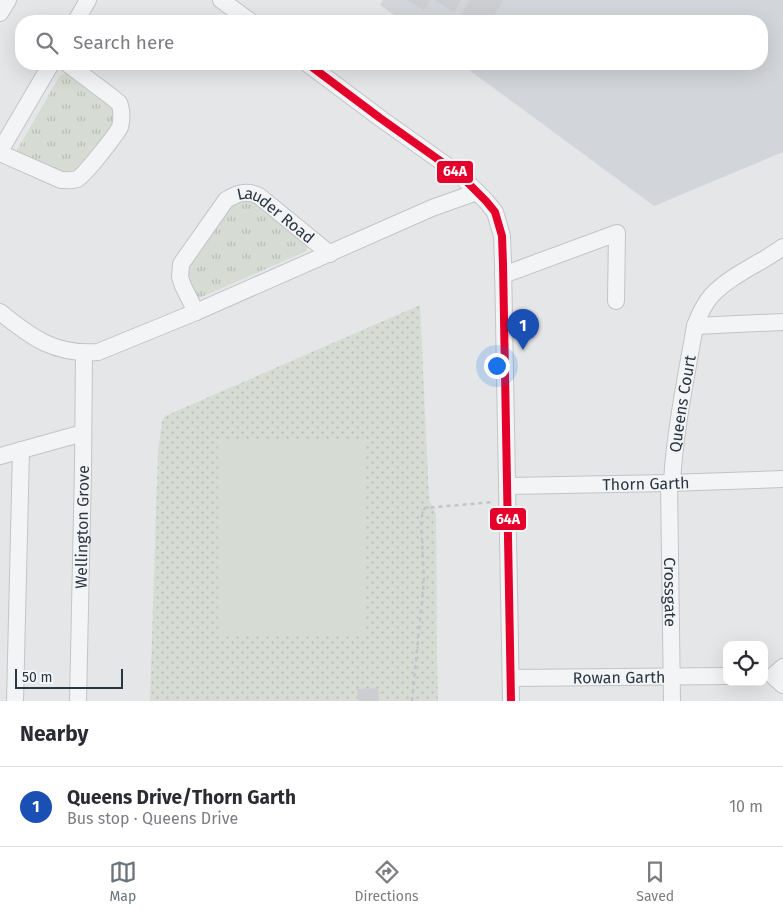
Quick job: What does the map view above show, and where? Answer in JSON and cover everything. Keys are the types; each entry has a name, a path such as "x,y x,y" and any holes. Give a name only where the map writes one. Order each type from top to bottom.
{"street":[{"path":"0,13 8,0"},
{"path":"79,15 88,0"},
{"path":"221,0 242,15"},
{"path":"48,70 0,152 61,180 78,178 84,174 120,127 121,113 119,104 76,70"},
{"path":"316,70 460,175 495,212 502,236 511,701"},
{"name":"Lauder Road","path":"196,312 183,286 180,276 181,264 226,200 232,196 243,192 259,196 330,254"},
{"name":"Lauder Road","path":"0,312 38,341 62,349 84,353 98,352 196,312 432,208 477,192"},
{"path":"503,275 616,233 616,301"},
{"name":"Queens Court","path":"670,483 695,326 701,312 711,296 729,280 783,247"},
{"path":"695,326 783,322"},
{"name":"Wellington Grove","path":"78,701 84,353"},
{"path":"0,456 83,433"},
{"path":"15,701 21,450"},
{"name":"Thorn Garth","path":"508,493 670,483 783,479"},
{"name":"Crossgate","path":"670,483 672,701"},
{"name":"Rowan Garth","path":"511,678 723,676"}],"path":[{"path":"412,701 424,580 422,512 425,508 508,493"}],"shaded area":[{"path":"383,0 783,0 783,152 654,206 469,70 768,70 768,15 394,15 380,5"}],"green space":[{"path":"67,72 112,103 117,114 114,128 80,171 64,176 16,152 59,77"},
{"path":"253,200 307,243 307,251 199,298 194,293 187,274 190,262 234,202"},
{"path":"420,305 429,500 436,513 438,701 150,701 158,451 162,422 165,416"},
{"path":"218,441 366,441 366,636 218,636"}],"building":[{"path":"407,0 430,0 424,10"},
{"path":"434,0 461,0 454,12"},
{"path":"470,0 503,0 494,15 461,15"},
{"path":"378,688 379,701 358,701 357,689"}],"transit line":[{"name":"64A","path":"316,70 460,175 495,212 502,236 503,264 511,701"}],"place":[{"name":"Queens Drive/Thorn Garth","path":"523,350"}]}
